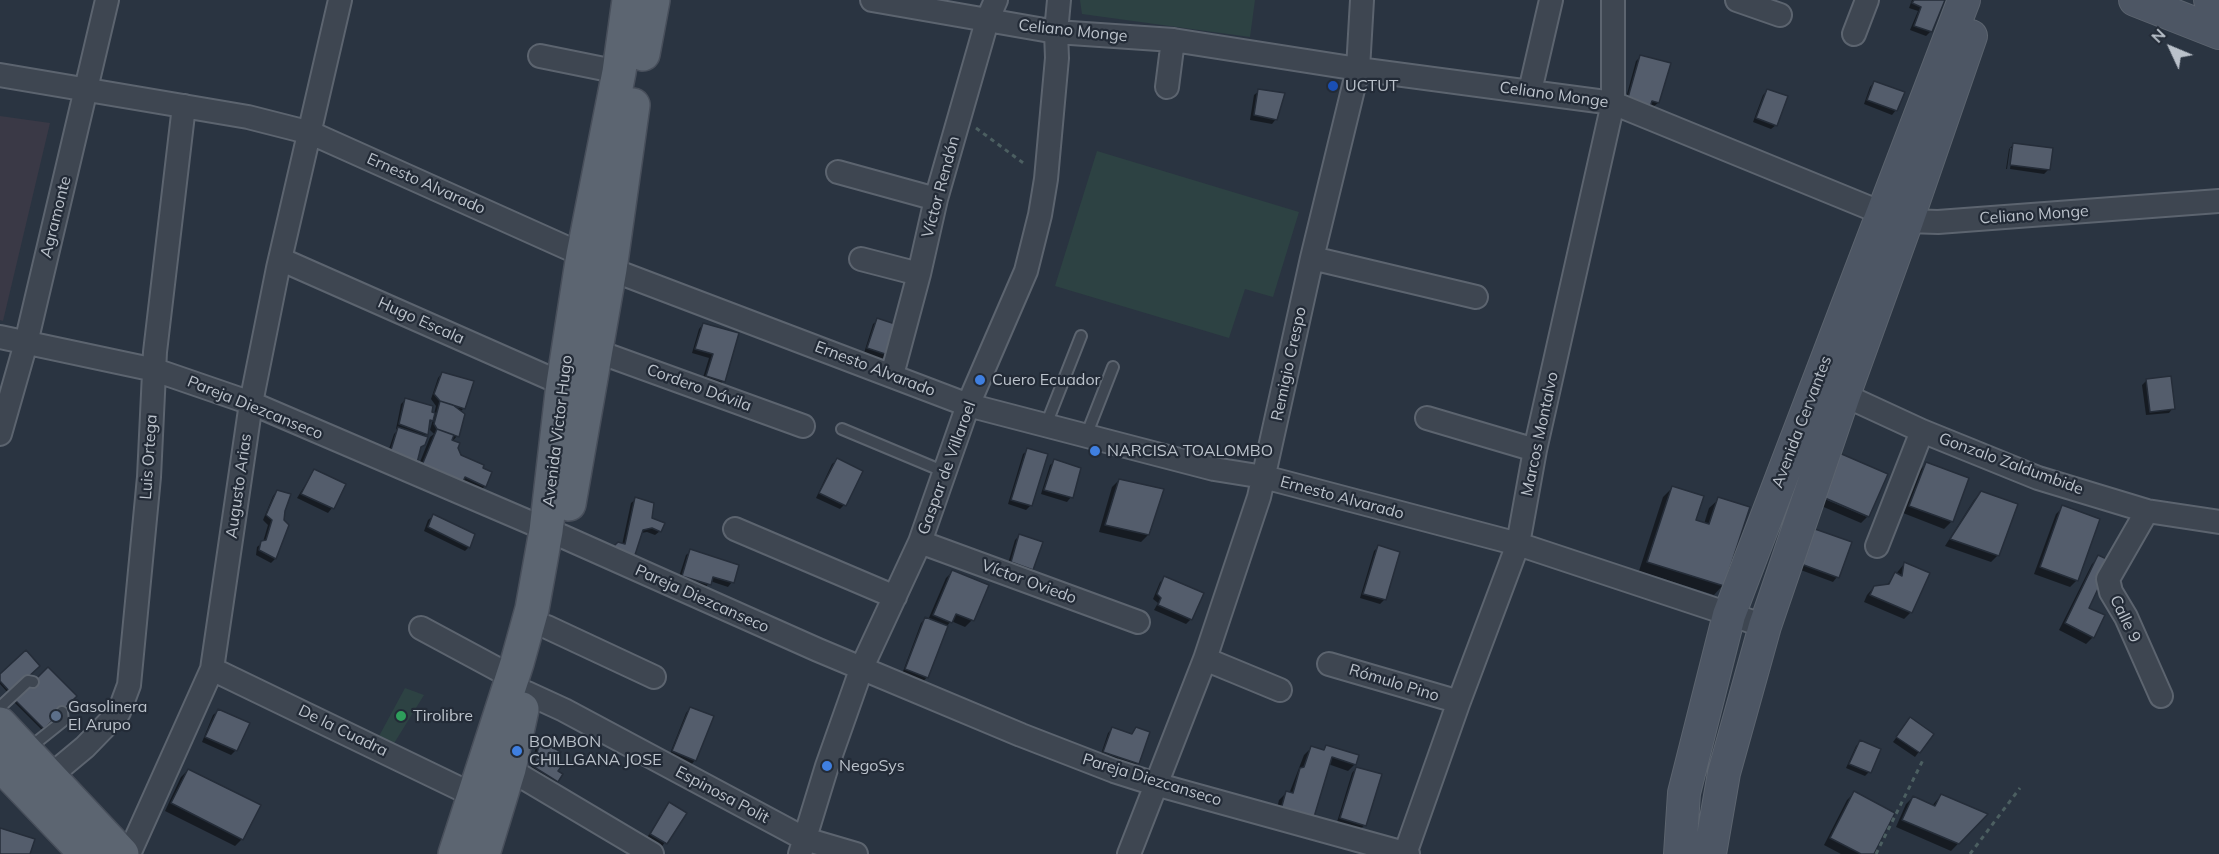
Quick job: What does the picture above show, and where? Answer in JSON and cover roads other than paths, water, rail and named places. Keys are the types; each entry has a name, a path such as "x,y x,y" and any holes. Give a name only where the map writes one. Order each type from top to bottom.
{"main road":[{"name":"Avenida Victor Hugo","path":"483,854 497,764 520,685 532,609 555,534 596,351 597,262 629,0"},
{"name":"Avenida Victor Hugo","path":"520,685 547,627 555,534 563,384 597,262 635,95 653,0"},
{"path":"0,724 13,758 86,854"},
{"path":"13,758 49,777 122,854"},
{"name":"Avenida Victor Hugo","path":"455,854 473,795 497,764"}],"street":[{"name":"Agramonte","path":"0,434 26,343 107,0"},
{"name":"Augusto Arias","path":"129,854 212,669 251,403 280,258 340,0"},
{"name":"Celiano Monge","path":"872,0 1056,32 1173,40 1358,69 1613,103 1894,217 1938,222 2219,201"},
{"name":"Víctor Rendón","path":"892,375 936,199 987,21 996,0"},
{"name":"Gaspar de Villaroel","path":"802,847 862,667 920,542 968,405 1026,271 1046,179 1057,58 1056,32 1059,0"},
{"name":"Remigio Crespo","path":"1129,854 1205,659 1264,477 1312,258 1358,69 1362,0"},
{"path":"1530,91 1551,0"},
{"name":"Marcos Montalvo","path":"1406,854 1458,704 1518,544 1535,450 1613,103 1613,0"},
{"path":"1737,0 1780,15"},
{"path":"1854,34 1867,0"},
{"name":"Avenida Cervantes","path":"1894,217 1964,0"},
{"name":"Avenida Cervantes","path":"1680,854 1684,794 1729,615 1829,392 1894,217 1983,0"},
{"path":"2135,0 2219,33"},
{"path":"2210,0 2219,4"},
{"path":"1167,87 1173,40"},
{"path":"540,56 619,72"},
{"name":"Ernesto Alvarado","path":"0,75 248,117 310,133 597,262 968,405 1214,469 1264,477 1518,544 1765,626"},
{"name":"Luis Ortega","path":"49,777 85,747 119,712 129,685 148,477 155,352 184,106"},
{"path":"838,172 936,199"},
{"name":"Hugo Escala","path":"280,258 563,384"},
{"path":"1312,258 1476,297"},
{"path":"861,259 919,274"},
{"name":"Pareja Diezcanseco","path":"0,338 155,370 251,403 818,650 1021,735 1114,771 1155,784 1406,854"},
{"name":"Cordero Dávila","path":"596,351 803,426"},
{"name":"Avenida Cervantes","path":"1710,854 1724,773 1829,392"},
{"name":"Gonzalo Zaldumbide","path":"1829,392 2038,478 2147,511 2219,522"},
{"path":"1427,418 1535,450"},
{"path":"1877,546 1922,431"},
{"name":"Calle 9","path":"2147,511 2108,579 2111,592 2126,617 2161,696"},
{"path":"735,529 894,597"},
{"name":"Víctor Oviedo","path":"920,542 1138,622"},
{"path":"547,627 654,677"},
{"name":"Espinosa Polit","path":"421,628 802,847 856,854"},
{"path":"1205,659 1280,690"},
{"name":"Rómulo Pino","path":"1329,663 1449,699 1458,704"},
{"name":"De la Cuadra","path":"212,669 473,795"},
{"path":"497,764 652,854"}],"lane":[{"path":"1046,425 1081,336"},
{"path":"1086,436 1113,367"},
{"path":"842,429 945,472"},
{"path":"0,707 28,681 33,682"},
{"path":"13,758 63,721 62,712"}],"place":[{"name":"UCTUT","path":"1333,86"},
{"name":"Cuero Ecuador","path":"980,380"},
{"name":"NARCISA TOALOMBO","path":"1095,451"},
{"name":"Gasolinera El Arupo","path":"56,716"},
{"name":"Tirolibre","path":"401,716"},
{"name":"BOMBON CHILLGANA JOSE","path":"517,751"},
{"name":"NegoSys","path":"827,766"}]}
